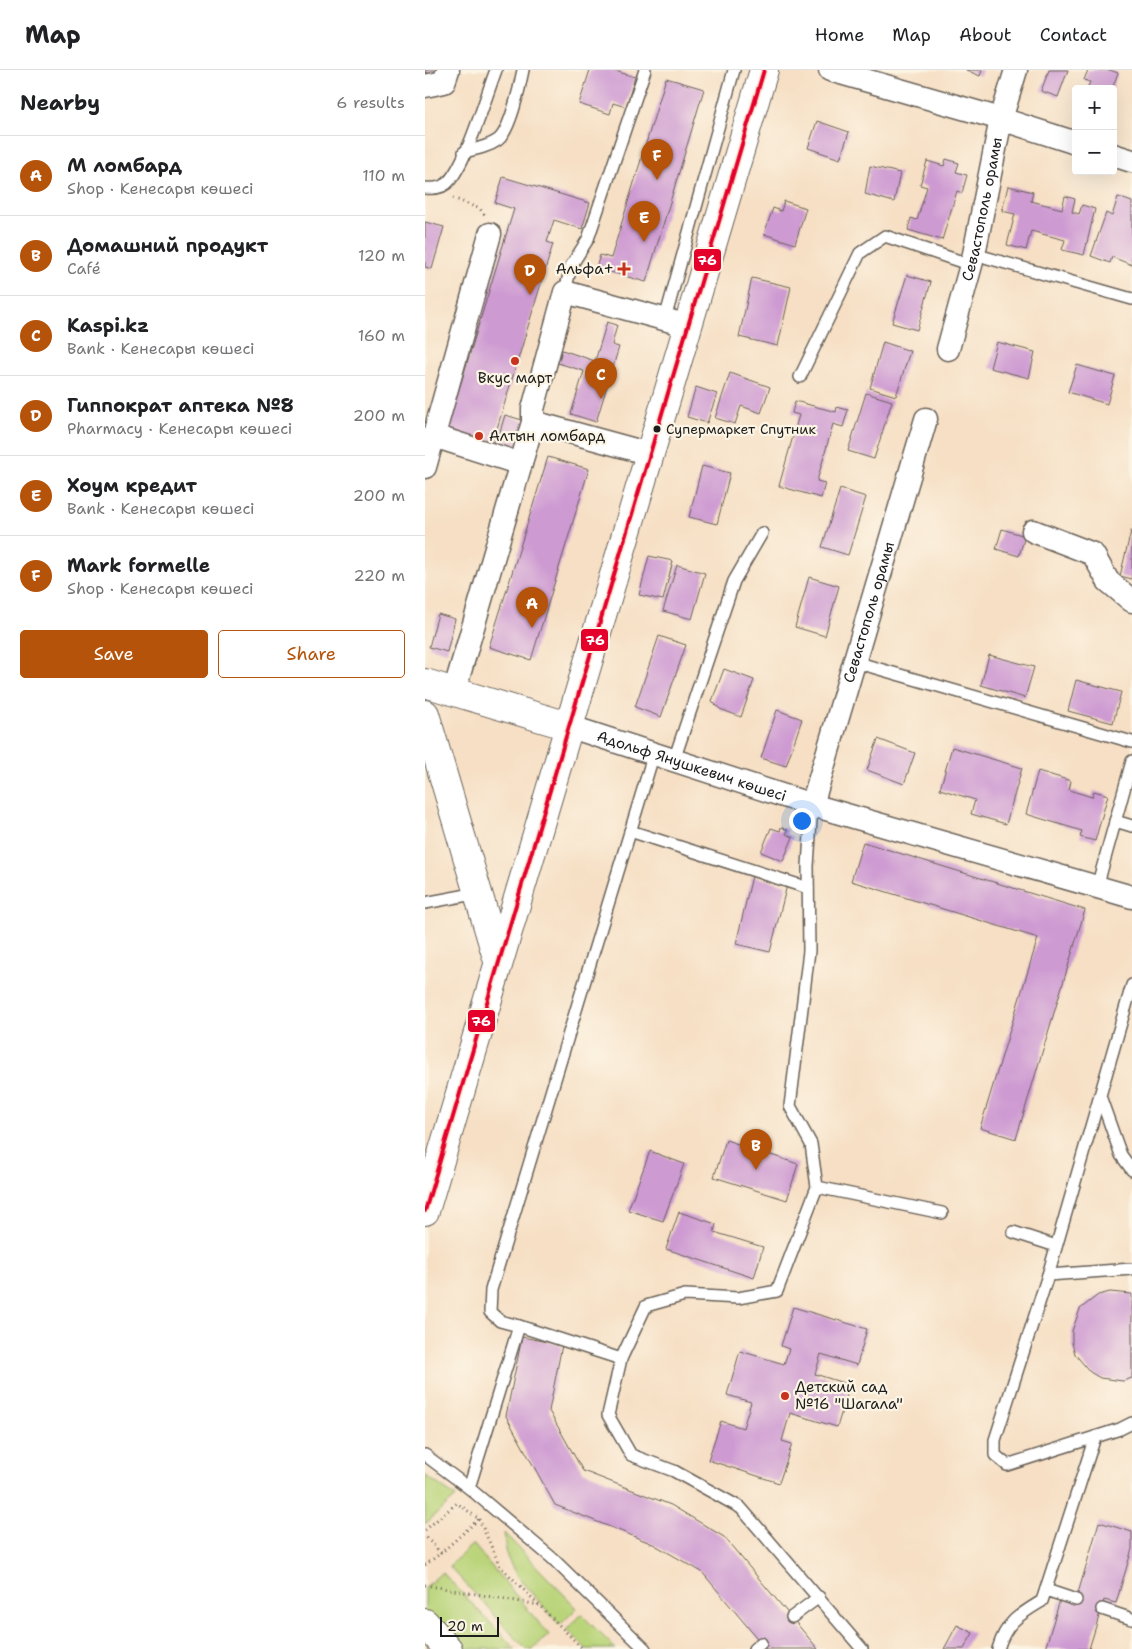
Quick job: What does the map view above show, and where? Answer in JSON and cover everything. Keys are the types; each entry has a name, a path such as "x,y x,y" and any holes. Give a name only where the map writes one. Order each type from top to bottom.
{"main road":[{"path":"425,1210 498,960 651,454 677,322 764,70"},
{"name":"Адольф Янушкевич көшесі","path":"425,683 569,726"},
{"path":"425,714 498,960"},
{"path":"425,1623 448,1649"},
{"path":"425,1642 440,1649"}],"street":[{"path":"425,86 445,82 447,70"},
{"path":"830,70 1001,119 1072,142"},
{"name":"Севастополь орамы","path":"948,349 973,260 1001,119 1016,70"},
{"path":"1117,156 1132,161"},
{"path":"425,467 490,234"},
{"path":"454,692 533,422 533,409 565,292 677,322"},
{"name":"Севастополь орамы","path":"812,805 926,419"},
{"path":"533,422 651,454"},
{"path":"434,436 521,464"},
{"path":"1033,531 1093,554 1108,581 1132,601"},
{"name":"Адольф Янушкевич көшесі","path":"569,726 812,805 1132,897"}],"lane":[{"path":"427,188 441,187 449,181 465,152 496,70"},
{"path":"465,152 499,139 507,128 523,70"},
{"path":"565,292 571,266 588,239 645,70"},
{"path":"677,322 734,70"},
{"path":"800,377 859,253 885,236 973,260 1132,299"},
{"path":"621,1359 500,1321 490,1312 491,1290 630,831 664,757 734,581 762,533"},
{"path":"855,662 1132,742"},
{"path":"1097,887 1132,761"},
{"path":"812,805 808,888 809,952 790,1106 811,1144 817,1187 777,1291 738,1298 685,1295 646,1306 621,1359 608,1415 631,1455 674,1472 741,1508 861,1649"},
{"path":"1115,821 1132,826"},
{"path":"630,831 808,888"},
{"path":"425,903 478,893"},
{"path":"1132,985 1048,1275 995,1440 995,1455 1007,1464 1095,1437 1132,1423"},
{"path":"1119,1031 1132,1028"},
{"path":"1100,1096 1121,1155 1132,1170"},
{"path":"817,1187 942,1214"},
{"path":"1013,1232 1056,1246"},
{"path":"1048,1275 1132,1268"},
{"path":"469,1488 519,1326"},
{"path":"998,1649 1003,1632 1019,1614 1042,1601 1095,1437"},
{"path":"425,1455 469,1488 552,1558 645,1649"},
{"path":"1047,1590 1076,1600"},
{"path":"792,1618 819,1598"},
{"path":"1102,1609 1132,1619"}],"path":[{"path":"427,188 480,209 490,223 490,234"},
{"path":"425,1530 457,1503 479,1519 500,1566 583,1649"},
{"path":"425,1565 479,1519"},
{"path":"425,1536 441,1553"},
{"path":"425,1585 539,1605"}],"green space":[{"path":"425,1475 456,1497 425,1524"},
{"path":"504,1533 577,1608 560,1625 518,1578 507,1557"},
{"path":"473,1544 549,1635 532,1649 526,1649 449,1566"},
{"path":"442,1572 515,1649 468,1649 425,1613 425,1588"},
{"path":"581,1614 616,1649 586,1649 567,1629"}],"building":[{"path":"425,70 436,70 434,75 425,72"},
{"path":"590,70 612,70 635,77 626,107 613,103 610,114 579,104"},
{"path":"966,70 982,70 980,76"},
{"path":"1049,70 1068,70 1058,97 1041,91"},
{"path":"1088,70 1110,70 1118,73 1114,85 1089,85 1090,82 1084,80"},
{"path":"666,78 704,89 646,282 596,268 600,255 611,258"},
{"path":"817,121 849,132 840,159 808,148"},
{"path":"946,159 959,163 956,172 967,175 962,193 957,191 942,240 908,230 911,218 917,220 927,187 920,185 927,161 944,166"},
{"path":"870,166 900,173 894,202 865,194"},
{"path":"503,177 590,203 582,229 554,220 547,242 553,244 492,445 446,432 514,209 495,203"},
{"path":"1008,186 1033,192 1031,201 1062,209 1065,196 1075,199 1072,212 1079,214 1082,205 1095,209 1084,255 1062,250 1065,240 1031,231 1026,250 1007,245 1015,214 1002,211"},
{"path":"1118,197 1132,202 1132,265 1112,257 1110,263 1091,256 1106,213 1112,216"},
{"path":"784,201 806,208 795,244 764,234 773,208 781,211"},
{"path":"425,222 444,227 432,269 425,267"},
{"path":"907,275 931,282 917,330 892,323"},
{"path":"752,278 791,287 778,346 739,337"},
{"path":"607,322 617,325 612,345 619,347 596,422 571,414 584,371 558,363 562,350 595,361"},
{"path":"883,342 910,351 896,396 870,388"},
{"path":"997,342 1035,352 1029,378 990,368"},
{"path":"1077,365 1115,376 1107,404 1068,392"},
{"path":"730,373 770,387 761,413 741,406 735,424 715,418"},
{"path":"696,387 717,394 707,423 687,417"},
{"path":"866,393 892,401 874,459 848,451"},
{"path":"795,401 836,412 837,407 848,410 843,427 833,424 817,481 825,483 821,498 779,486 799,415 792,413"},
{"path":"505,415 529,422 518,460 494,451"},
{"path":"548,457 589,469 531,660 489,647"},
{"path":"702,466 730,473 717,524 689,517"},
{"path":"840,489 866,497 848,555 822,547"},
{"path":"1002,529 1025,536 1019,556 996,549"},
{"path":"1132,531 1132,579 1120,576"},
{"path":"649,556 673,561 663,600 639,595"},
{"path":"677,565 705,573 692,619 663,611"},
{"path":"809,577 839,586 825,636 795,627"},
{"path":"438,614 455,619 447,652 429,647"},
{"path":"659,636 686,645 661,717 635,707"},
{"path":"989,655 1034,667 1025,698 981,685"},
{"path":"724,669 754,680 741,717 720,709 712,701"},
{"path":"1076,680 1121,692 1113,723 1068,711"},
{"path":"777,710 802,719 786,766 761,758"},
{"path":"878,739 915,753 904,784 867,770"},
{"path":"952,747 1022,768 1006,824 971,814 975,800 940,789"},
{"path":"1038,771 1071,781 1069,790 1092,797 1094,791 1108,795 1095,841 1080,837 1082,831 1026,814"},
{"path":"781,827 788,830 786,834 793,837 783,861 761,852 771,828 780,831"},
{"path":"863,842 1085,910 1016,1139 980,1128 1038,938 851,881"},
{"path":"752,876 787,885 770,952 736,944"},
{"path":"726,1140 798,1164 787,1200 714,1177"},
{"path":"650,1151 684,1164 663,1221 628,1210"},
{"path":"679,1212 716,1224 714,1232 763,1247 754,1278 666,1249"},
{"path":"1110,1292 1132,1294 1132,1378 1123,1381 1100,1378 1090,1372 1075,1354 1072,1343 1072,1331 1080,1309 1098,1295"},
{"path":"793,1307 867,1329 857,1365 821,1354 815,1374 850,1385 837,1427 790,1413 782,1441 792,1444 779,1483 708,1460 721,1421 743,1428 751,1402 727,1395 740,1351 784,1364 789,1349 781,1346"},
{"path":"522,1337 562,1345 549,1411 583,1471 671,1505 724,1537 818,1649 766,1649 702,1572 653,1544 555,1505 506,1416"},
{"path":"1099,1522 1132,1532 1132,1549 1116,1603 1104,1600 1089,1649 1045,1649 1060,1600 1076,1600"},
{"path":"957,1625 973,1633 964,1649 944,1649"}],"transit line":[{"name":"76","path":"425,1211 764,70"}],"place":[{"name":"Mark formelle","path":"657,180"},
{"name":"Хоум кредит","path":"644,242"},
{"name":"Альфа+","path":"624,269"},
{"name":"Гиппократ аптека №8","path":"530,295"},
{"name":"Вкус март","path":"515,361"},
{"name":"Kaspi.kz","path":"601,399"},
{"name":"Супермаркет Спутник","path":"657,429"},
{"name":"Алтын ломбард","path":"479,436"},
{"name":"М ломбард","path":"532,628"},
{"name":"Домашний продукт","path":"756,1170"},
{"name":"Детский сад №16 \"Шагала\"","path":"785,1396"}]}
